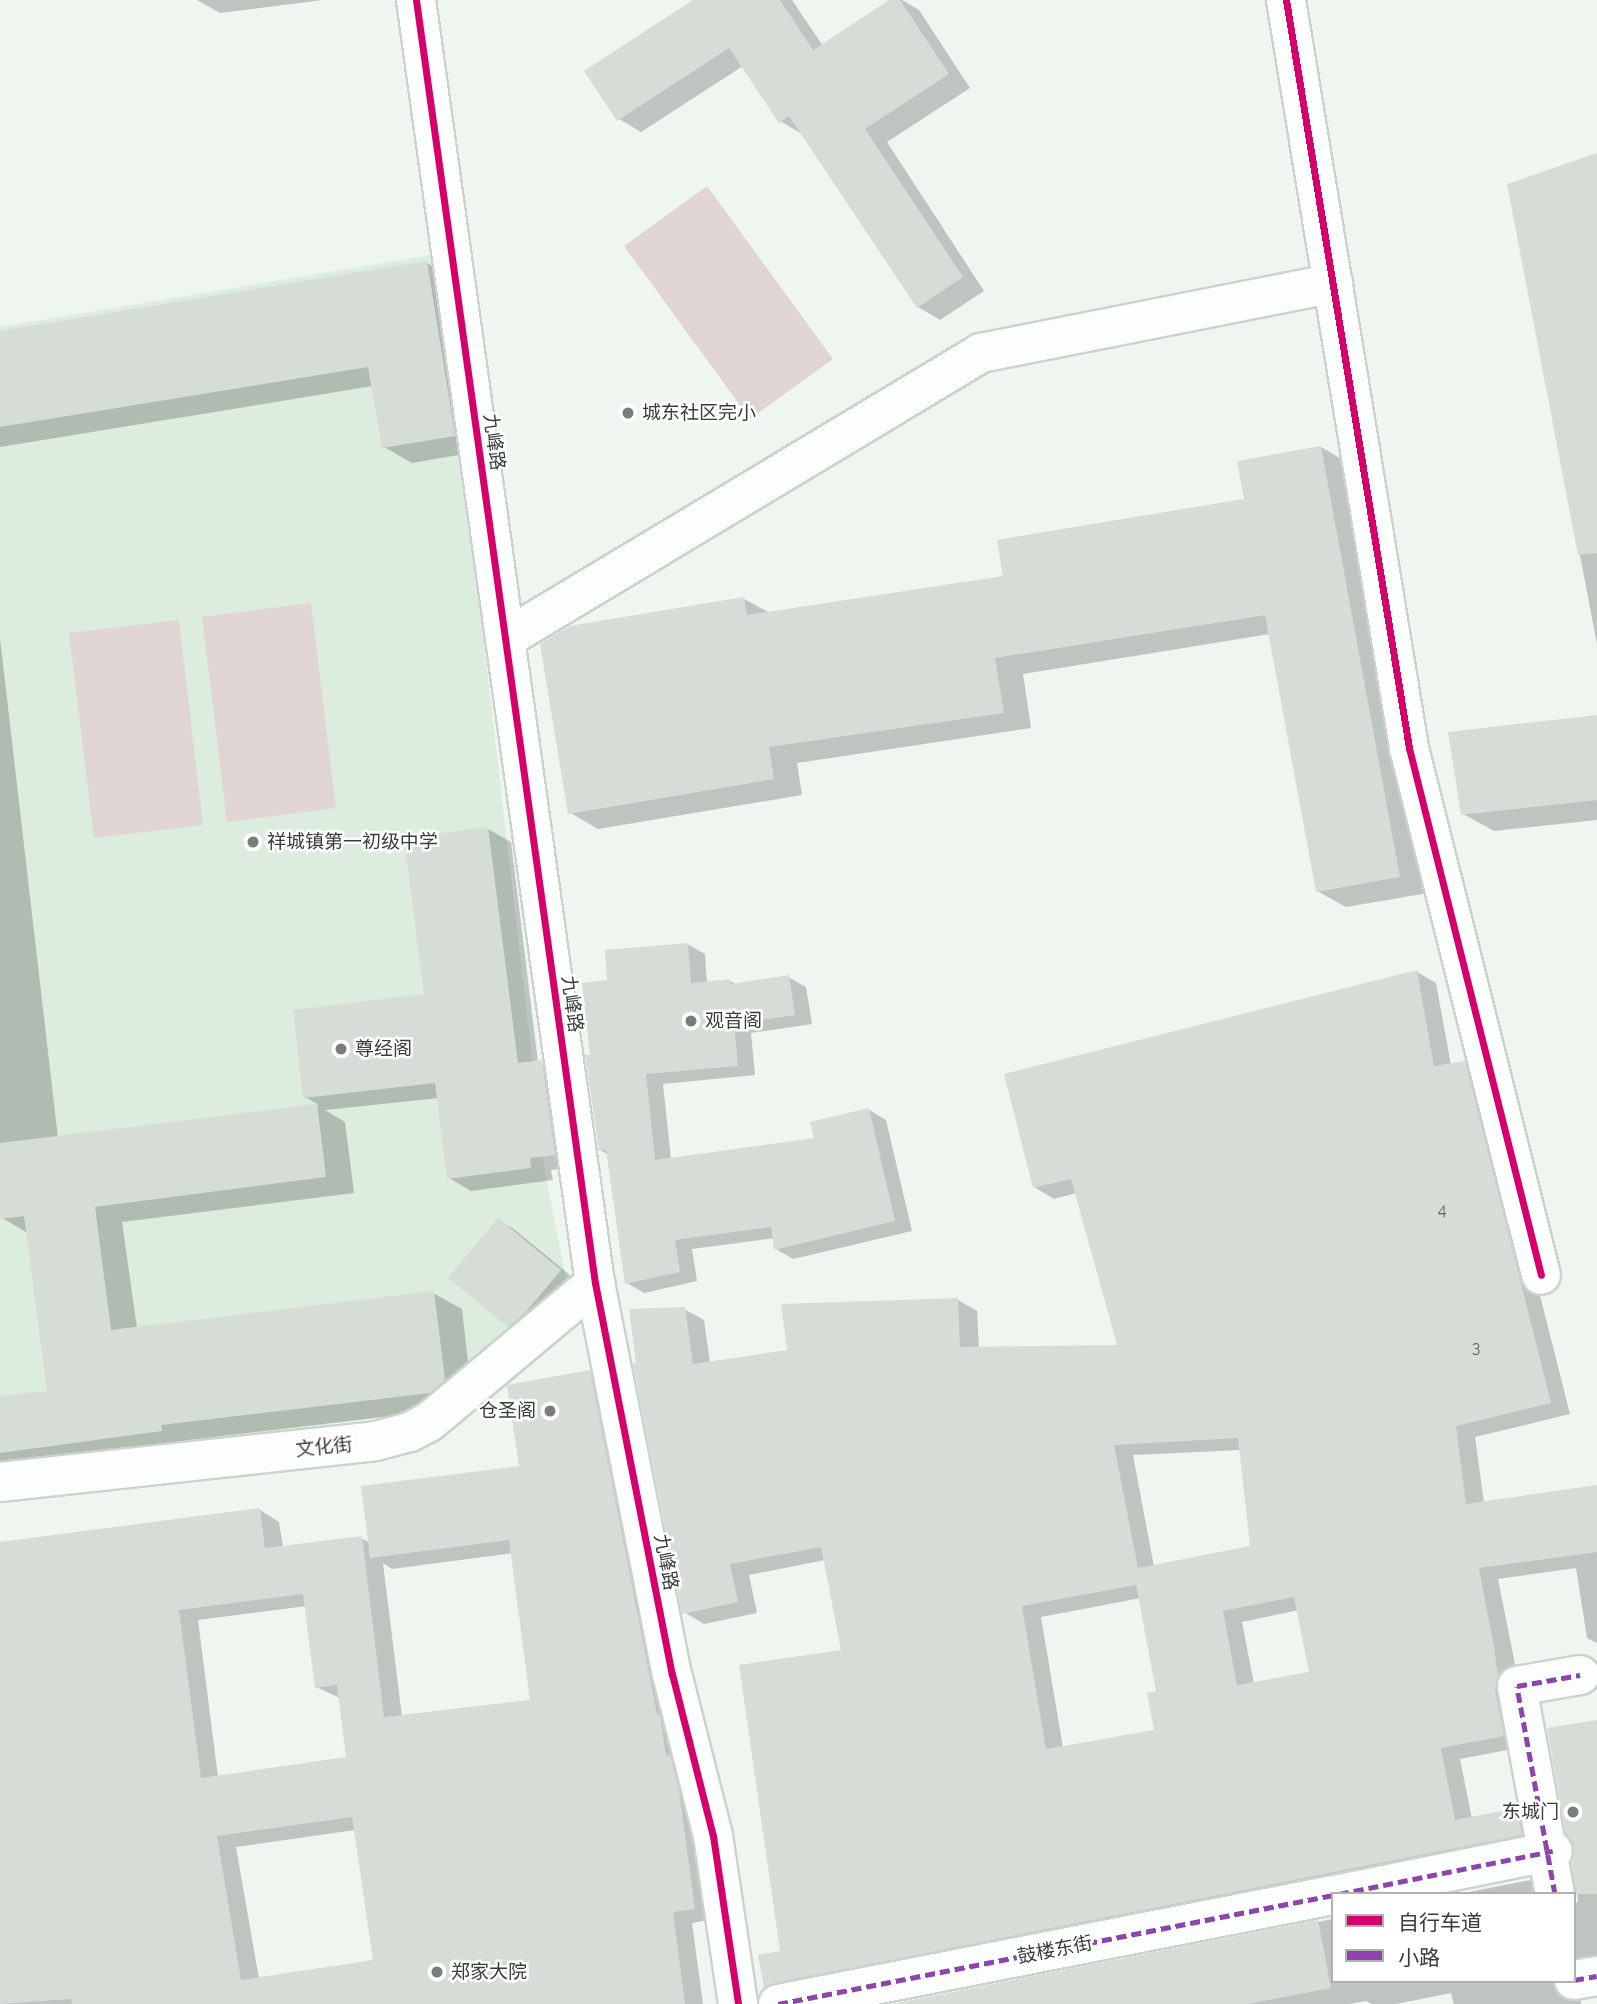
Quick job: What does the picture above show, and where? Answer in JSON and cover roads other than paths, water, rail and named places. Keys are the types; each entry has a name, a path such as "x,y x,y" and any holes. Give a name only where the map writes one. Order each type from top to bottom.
{"street":[{"name":"九峰路","path":"416,0 595,1283 672,1674 713,1836 738,2004"},
{"path":"1286,0 1409,748 1541,1275"},
{"path":"505,639 981,353 1333,284"},
{"name":"文化街","path":"0,1482 376,1441 410,1432 429,1422 595,1283"},
{"path":"1555,1892 1550,1852 1517,1686 1580,1675"},
{"path":"1349,1892 1550,1852"},
{"name":"鼓楼东街","path":"778,2004 1331,1895"},
{"path":"1576,1980 1597,1976"}],"place":[{"name":"城东社区完小","path":"628,413"},
{"name":"祥城镇第一初级中学","path":"253,842"},
{"name":"观音阁","path":"691,1021"},
{"name":"尊经阁","path":"341,1049"},
{"name":"仓圣阁","path":"550,1411"},
{"name":"东城门","path":"1573,1812"},
{"name":"郑家大院","path":"437,1972"}]}
